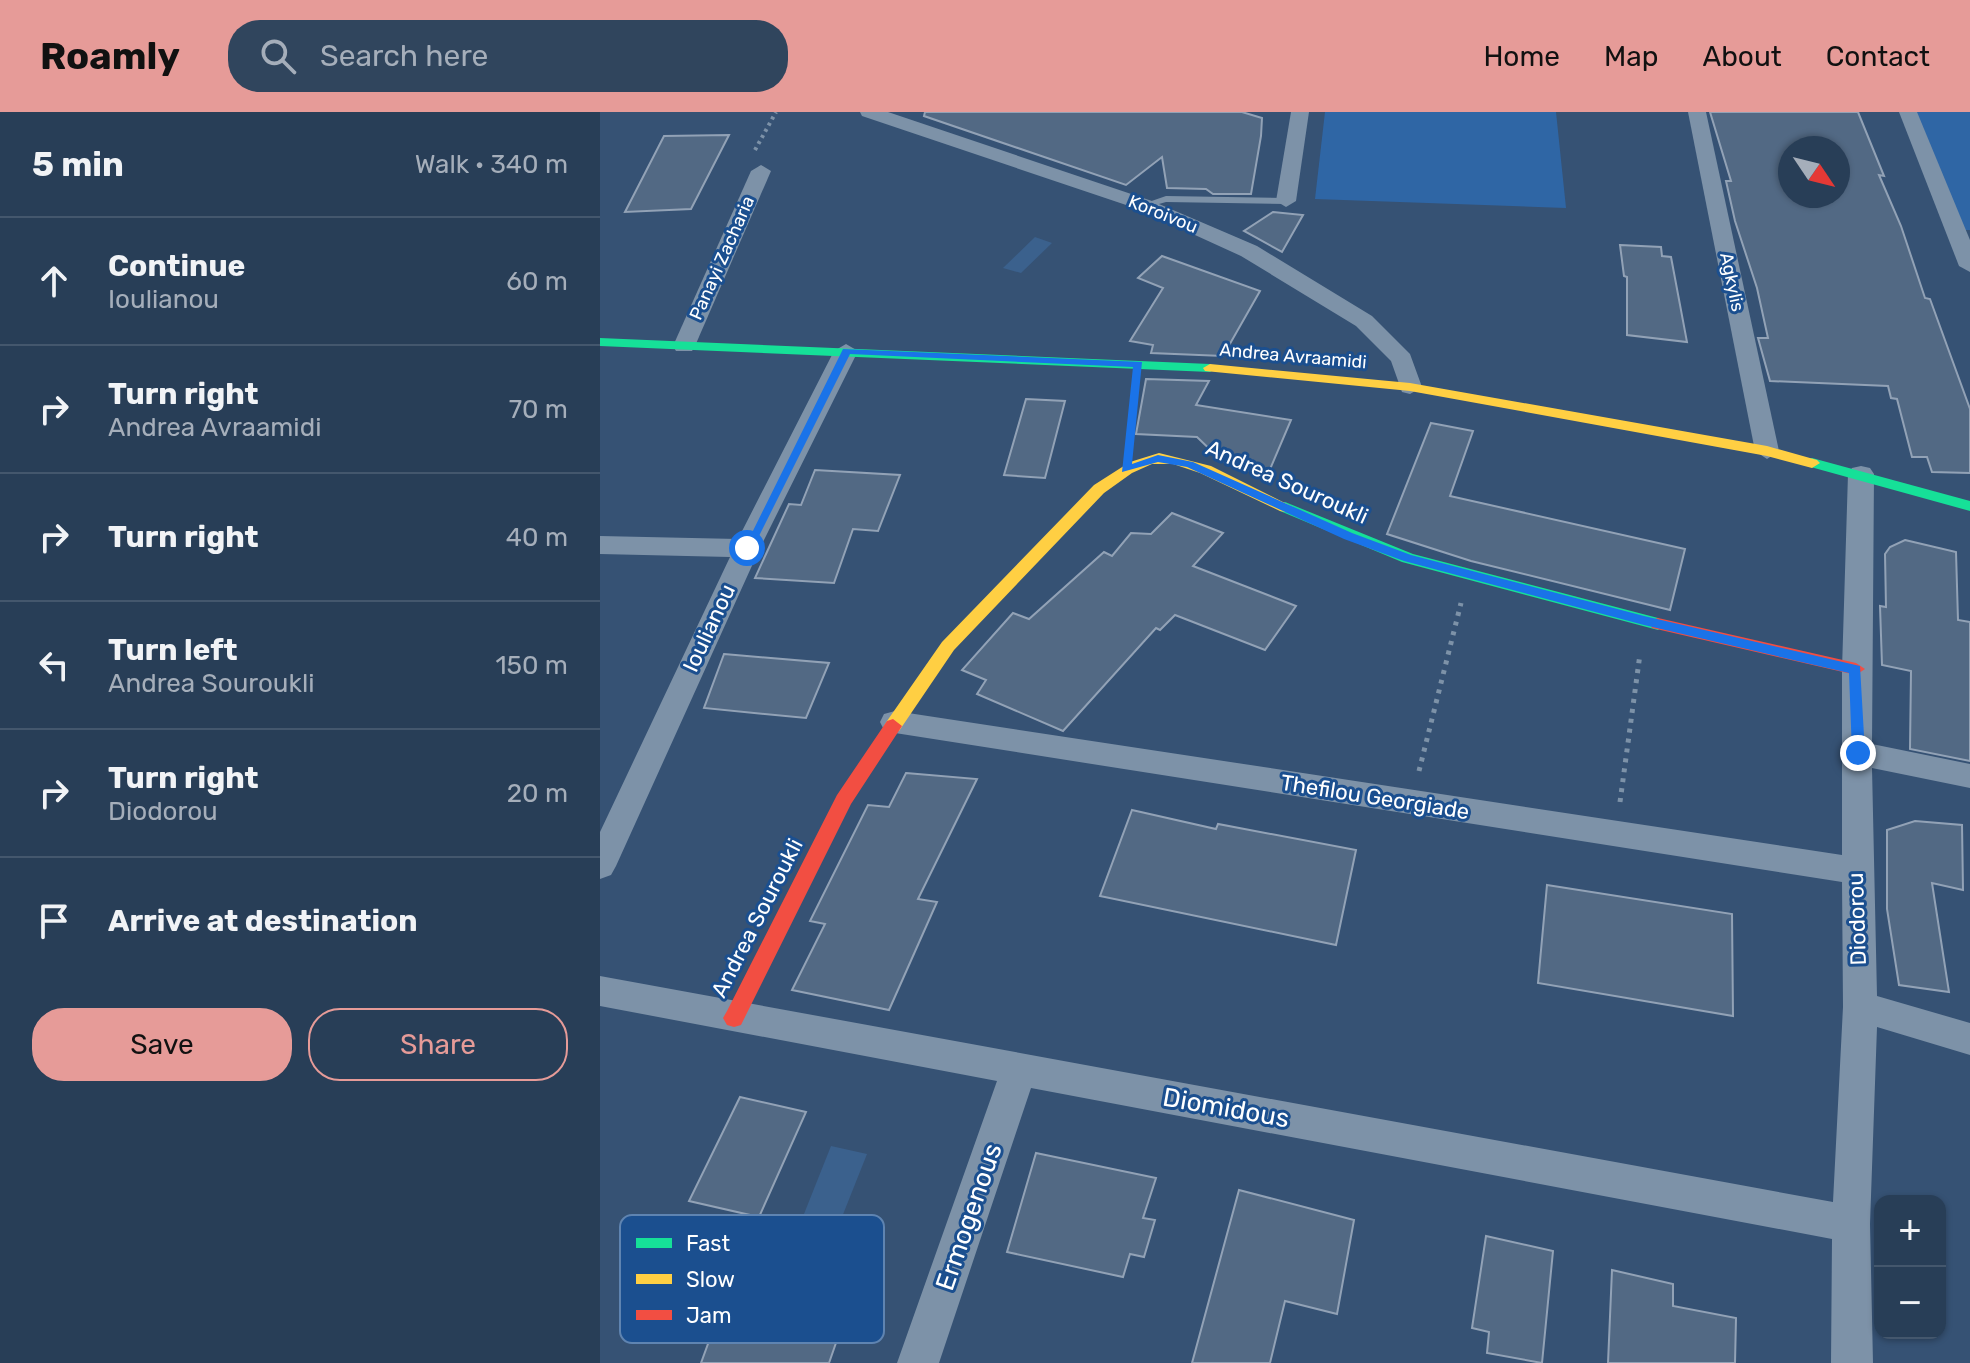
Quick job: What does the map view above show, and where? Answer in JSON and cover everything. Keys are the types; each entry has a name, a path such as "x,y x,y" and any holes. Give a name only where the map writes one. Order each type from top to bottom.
{"street":[{"name":"Koroivou","path":"869,112 1145,205 1249,251 1364,321 1402,359 1410,387"},
{"path":"913,126 938,112"},
{"path":"1286,201 1300,112"},
{"name":"Agkylis","path":"1697,112 1767,451"},
{"path":"1908,112 1970,266"},
{"name":"Panayi Zacharia","path":"684,346 761,171"},
{"name":"Andrea Avraamidi","path":"600,342 1139,364 1410,387 1767,451 1970,506"},
{"name":"Ioulianou","path":"600,866 747,548 846,351"},
{"name":"Andrea Souroukli","path":"734,1018 844,800 948,646 1078,510 1125,470 1158,458 1189,464 1348,536 1468,574 1644,621 1856,669"},
{"name":"Diodorou","path":"1852,1363 1851,1224 1860,1007 1856,669 1861,474"},
{"path":"600,545 747,548"},
{"name":"Thefilou Georgiade","path":"895,722 1856,871"},
{"path":"1858,753 1970,776"},
{"name":"Diomidous","path":"600,991 1851,1224"},
{"path":"1860,1007 1970,1039"},
{"name":"Ermogenous","path":"918,1363 1019,1070"}],"lane":[{"path":"1145,205 1166,199 1286,201"}],"path":[{"path":"761,171 750,159 776,112"},
{"path":"1125,470 1139,364"},
{"path":"1412,802 1468,574"},
{"path":"1616,834 1644,621"}],"shaded area":[{"path":"1325,112 1556,112 1566,208 1315,199"},
{"path":"1912,112 1970,112 1970,230 1964,230"},
{"path":"1035,237 1052,243 1021,273 1003,268"},
{"path":"831,1146 867,1154 843,1215 804,1215"}],"building":[{"path":"925,112 1242,112 1262,118 1251,194 1213,194 1206,189 1167,188 1162,157 1126,185 924,116"},
{"path":"1710,112 1858,112 1884,176 1879,175 1901,226 1925,298 1930,299 1970,409 1970,473 1932,472 1927,457 1912,457 1897,399 1891,398 1888,386 1770,381 1758,338 1768,338 1757,288 1735,221 1726,181 1731,181"},
{"path":"729,135 691,209 625,212 664,136"},
{"path":"1273,212 1303,215 1282,252 1244,231"},
{"path":"1620,245 1661,247 1662,256 1671,257 1687,342 1627,335 1627,277 1624,276"},
{"path":"1162,256 1260,291 1223,356 1151,353 1153,345 1130,341 1163,288 1138,278"},
{"path":"1146,379 1209,381 1196,405 1291,420 1268,474 1238,468 1221,460 1197,437 1136,434"},
{"path":"1026,399 1065,401 1045,478 1004,475"},
{"path":"1431,423 1473,431 1450,496 1685,549 1670,610 1471,561 1387,534"},
{"path":"815,470 900,475 878,531 853,529 834,583 755,578 789,504 801,505"},
{"path":"1172,513 1223,533 1193,566 1296,606 1265,650 1175,615 1160,630 1156,628 1063,731 977,694 986,680 962,670 1013,613 1029,619 1104,552 1112,556 1131,533 1151,534"},
{"path":"1905,540 1956,552 1958,620 1970,622 1970,761 1910,749 1911,671 1882,665 1880,606 1886,607 1885,554 1890,547"},
{"path":"724,654 829,663 806,718 704,708"},
{"path":"906,773 977,779 918,899 937,902 889,1010 792,990 825,924 810,921 868,805 889,807"},
{"path":"1132,810 1216,829 1218,824 1356,850 1336,945 1100,896"},
{"path":"1915,821 1962,825 1963,890 1932,883 1949,992 1899,985 1887,909 1887,830"},
{"path":"1547,885 1732,914 1733,1016 1538,983"},
{"path":"740,1097 806,1112 760,1215 689,1201"},
{"path":"1036,1153 1156,1178 1143,1218 1155,1220 1144,1257 1130,1254 1123,1277 1007,1252"},
{"path":"1239,1190 1354,1220 1337,1314 1285,1301 1270,1363 1192,1363"},
{"path":"1486,1236 1553,1251 1542,1363 1487,1353 1489,1332 1472,1328"},
{"path":"1612,1270 1673,1284 1673,1306 1736,1318 1735,1363 1608,1363"},
{"path":"708,1343 836,1343 829,1363 701,1363"}],"traffic: fast":[{"path":"600,342 1210,368"},
{"path":"1812,463 1970,506"},
{"path":"1285,507 1408,558 1658,624"}],"traffic: slow":[{"path":"1210,368 1410,387 1767,451 1812,463"},
{"path":"893,726 948,646 1099,489 1127,469 1151,459 1173,459 1206,469 1285,507"}],"traffic: jam":[{"path":"1658,624 1856,669"},
{"path":"734,1018 844,800 893,726"}],"route":[{"path":"747,548 846,351 1139,364 1125,470 1158,458 1189,464 1348,536 1408,558 1644,621 1856,669 1858,753"}]}
